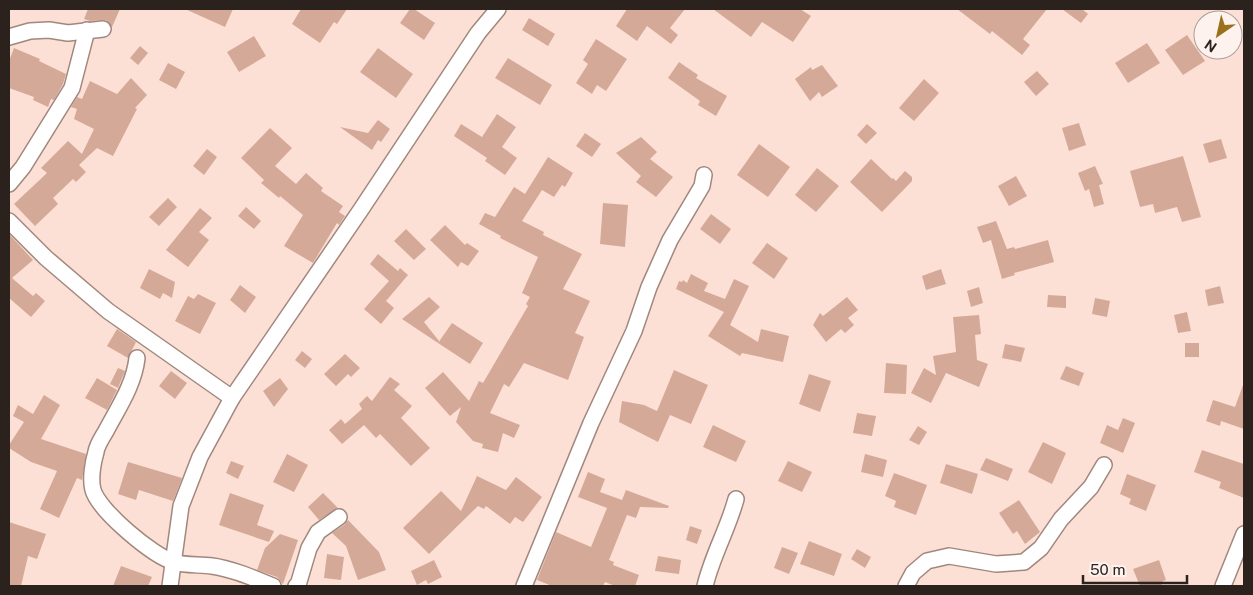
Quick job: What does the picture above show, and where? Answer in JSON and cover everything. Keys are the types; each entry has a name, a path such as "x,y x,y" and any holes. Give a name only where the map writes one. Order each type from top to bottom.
{"street":[{"path":"170,586 181,506 200,457 232,398 360,211 463,55 498,9"},
{"path":"9,37 30,30 68,33 103,29"},
{"path":"9,184 24,167 72,88 87,30"},
{"path":"524,586 591,423 634,331 649,287 670,240 702,186 704,175"},
{"path":"9,221 46,258 108,311 232,398"},
{"path":"137,358 129,388 96,450 93,490 113,518 131,535 174,562 212,566 246,575 273,586"},
{"path":"906,586 913,573 927,561 949,556 996,564 1024,562 1041,548 1061,519 1090,487 1104,464"},
{"path":"705,586 708,572 732,514 736,499"},
{"path":"296,586 298,585 309,548 318,532 339,517"},
{"path":"1223,586 1244,534"}],"building":[{"path":"88,9 120,9 112,27 106,20 90,21 84,19"},
{"path":"185,9 233,9 225,27"},
{"path":"301,9 347,9 337,24 334,22 320,43 292,24"},
{"path":"410,9 414,9 435,23 424,40 400,23"},
{"path":"627,9 685,9 670,28 678,35 671,44 647,26 637,41 616,26"},
{"path":"713,9 800,9 811,16 793,42 762,22 751,37"},
{"path":"957,9 1047,9 1023,39 1030,45 1022,55 992,31 990,34"},
{"path":"1062,9 1082,9 1088,14 1081,23"},
{"path":"529,18 555,34 548,46 522,30"},
{"path":"1187,35 1193,44 1193,60 1205,61 1183,75 1165,50"},
{"path":"254,36 266,56 239,72 227,52"},
{"path":"596,39 627,59 606,91 597,85 592,94 576,83 588,64 583,60"},
{"path":"1147,43 1160,63 1128,83 1115,63"},
{"path":"140,46 148,53 138,65 130,58"},
{"path":"14,48 40,59 39,61 66,74 63,84 54,100 51,99 48,107 33,100 34,97 9,88 9,61"},
{"path":"378,48 413,74 396,98 360,72"},
{"path":"508,58 552,85 540,105 495,78"},
{"path":"679,62 698,75 696,78 727,96 716,116 698,105 700,101 668,78"},
{"path":"168,63 185,72 176,89 159,80"},
{"path":"822,65 838,86 822,97 819,92 810,101 795,79 811,67 812,70"},
{"path":"1037,71 1049,84 1036,96 1024,82"},
{"path":"131,78 147,95 135,108 137,109 113,156 97,148 79,165 86,172 76,182 73,179 53,198 58,204 35,226 14,204 47,173 41,168 68,141 82,154 94,129 74,119 77,109 71,107 77,97 82,99 90,81 117,94"},
{"path":"924,79 939,93 914,121 899,108"},
{"path":"497,114 516,127 502,147 517,158 505,175 485,161 487,158 454,136 461,124 482,137"},
{"path":"378,120 390,129 381,142 378,140 372,150 340,127 368,133"},
{"path":"1079,123 1086,145 1069,151 1062,128"},
{"path":"867,124 877,133 866,144 857,135"},
{"path":"270,128 292,148 275,166 296,184 306,173 323,188 321,191 343,206 339,212 345,216 339,225 337,223 313,263 284,246 303,215 261,183 264,180 241,158"},
{"path":"585,133 601,144 592,157 576,146"},
{"path":"641,137 657,152 650,159 673,177 656,197 636,182 641,176 616,153"},
{"path":"1221,139 1227,158 1209,163 1203,144"},
{"path":"759,144 790,167 768,197 737,175"},
{"path":"207,149 217,157 204,175 193,166"},
{"path":"1183,156 1201,217 1182,222 1177,207 1155,213 1153,204 1140,207 1130,171"},
{"path":"548,157 573,173 565,187 562,185 554,197 542,190 522,221 544,232 543,235 582,254 563,289 590,301 575,333 584,337 568,380 524,363 509,387 504,384 490,413 520,425 514,438 503,433 498,452 482,448 483,444 473,441 456,422 461,407 450,416 425,388 443,372 469,401 479,381 483,383 528,306 526,304 530,297 522,293 538,257 500,238 501,236 479,224 485,213 495,217 514,187 525,194"},
{"path":"871,159 896,181 905,171 912,177 912,181 882,212 850,182"},
{"path":"1095,166 1103,184 1099,185 1104,204 1094,207 1089,189 1085,191 1078,173"},
{"path":"817,168 839,186 816,212 795,195"},
{"path":"1016,176 1027,196 1009,206 998,186"},
{"path":"168,198 177,207 159,226 149,217"},
{"path":"603,203 628,205 625,247 600,244"},
{"path":"246,207 261,221 254,229 238,216"},
{"path":"200,208 212,218 199,232 209,240 188,267 166,250"},
{"path":"711,214 731,229 720,244 700,229"},
{"path":"996,221 1007,249 1014,247 1015,249 1048,240 1054,262 1014,273 1015,275 1002,279 991,240 983,243 977,227"},
{"path":"445,225 465,245 467,243 479,251 468,266 461,262 458,267 430,240"},
{"path":"406,229 426,249 414,260 394,241"},
{"path":"9,234 33,260 12,278 33,296 36,293 45,301 31,317 9,298"},
{"path":"767,243 788,258 774,279 752,263"},
{"path":"378,254 398,271 400,268 408,275 386,301 394,308 381,324 364,309 389,281 370,264"},
{"path":"149,269 175,282 172,298 163,293 160,299 140,288"},
{"path":"941,269 946,284 926,290 922,276"},
{"path":"691,274 708,283 704,291 725,299 734,279 749,286 730,325 758,342 761,329 789,336 783,362 742,353 740,356 708,336 724,312 676,289 679,281 682,282 683,280 687,283"},
{"path":"240,285 256,297 245,313 230,300"},
{"path":"1220,286 1224,303 1208,306 1205,290"},
{"path":"979,287 983,303 971,307 967,291"},
{"path":"198,294 216,303 200,334 175,321 188,296 194,299"},
{"path":"1048,295 1066,296 1066,308 1047,307"},
{"path":"429,297 440,307 424,322 439,341 438,343 402,319"},
{"path":"847,297 858,310 848,318 854,325 845,333 841,329 826,342 813,325 820,313 823,316"},
{"path":"1095,298 1110,301 1107,317 1092,314"},
{"path":"1187,312 1191,331 1178,333 1174,315"},
{"path":"979,315 981,334 975,335 977,360 988,364 979,387 946,373 931,403 911,393 924,368 936,375 933,356 956,352 953,317"},
{"path":"452,323 483,343 470,364 438,343"},
{"path":"117,329 136,342 128,358 107,346"},
{"path":"1185,343 1199,343 1199,357 1185,357"},
{"path":"1005,344 1025,348 1021,362 1002,358"},
{"path":"302,351 312,359 305,368 295,360"},
{"path":"345,354 360,368 351,377 348,374 336,386 324,374"},
{"path":"886,363 907,365 906,394 884,393"},
{"path":"1066,366 1084,373 1079,386 1060,379"},
{"path":"118,368 125,371 118,388 110,384"},
{"path":"674,370 708,385 691,424 670,415 658,442 619,422 622,401 644,405 657,411"},
{"path":"171,371 187,383 175,399 159,386"},
{"path":"809,374 831,381 820,412 799,404"},
{"path":"390,377 400,384 394,390 412,406 401,418 430,448 411,466 380,434 376,438 364,425 342,444 329,430 341,419 345,424 362,409 359,404 367,396 372,401"},
{"path":"97,378 117,390 107,410 85,398"},
{"path":"280,378 288,389 274,407 263,391"},
{"path":"1243,385 1244,429 1221,421 1220,426 1206,421 1213,400 1235,407"},
{"path":"44,395 60,405 41,439 86,454 82,480 77,478 59,518 40,509 57,471 31,462 9,448 24,422 13,416 18,405 33,414"},
{"path":"857,413 876,416 872,436 853,433"},
{"path":"1123,418 1135,423 1123,453 1100,443 1107,425 1118,430"},
{"path":"713,425 746,441 736,462 703,447"},
{"path":"918,426 927,432 919,445 909,440"},
{"path":"1043,442 1066,453 1052,484 1028,472"},
{"path":"1202,450 1244,464 1244,498 1219,488 1221,482 1194,472"},
{"path":"287,454 308,465 294,492 273,482"},
{"path":"865,454 887,460 883,477 861,472"},
{"path":"986,458 1013,469 1008,481 980,470"},
{"path":"231,461 244,466 238,479 226,473"},
{"path":"788,461 812,472 802,492 778,481"},
{"path":"128,462 182,478 173,501 139,490 136,500 118,494"},
{"path":"946,464 978,474 972,494 940,483"},
{"path":"588,472 605,479 600,492 622,500 626,490 669,506 668,508 640,507 636,518 627,515 609,560 614,562 613,565 639,575 635,586 615,586 605,582 603,586 552,586 537,580 556,532 591,547 607,508 578,497"},
{"path":"894,473 927,485 916,515 894,507 896,501 885,496"},
{"path":"1127,474 1156,485 1146,511 1129,504 1131,499 1120,494"},
{"path":"477,476 506,490 516,477 542,497 523,522 515,517 510,524 486,506 484,509 478,506 429,554 403,528 441,491 461,511"},
{"path":"230,493 264,505 257,525 274,531 269,542 219,525"},
{"path":"323,493 338,508 319,520 308,507"},
{"path":"1019,500 1040,532 1025,544 1017,531 1013,534 999,513"},
{"path":"348,520 379,552 386,570 358,580 346,546 332,533"},
{"path":"9,522 46,534 37,559 28,556 21,586 9,586"},
{"path":"690,526 702,530 697,544 686,540"},
{"path":"280,534 298,540 283,584 277,577 257,570 265,548"},
{"path":"809,541 842,554 834,576 800,564"},
{"path":"782,547 798,553 789,574 774,568"},
{"path":"857,549 871,557 865,568 851,559"},
{"path":"327,554 344,557 341,580 324,578"},
{"path":"658,556 681,560 679,574 655,571"},
{"path":"434,560 442,577 428,584 426,580 417,585 411,571"},
{"path":"1159,560 1166,580 1163,581 1161,586 1140,586 1133,569"},
{"path":"121,566 152,577 148,586 113,586"}]}
